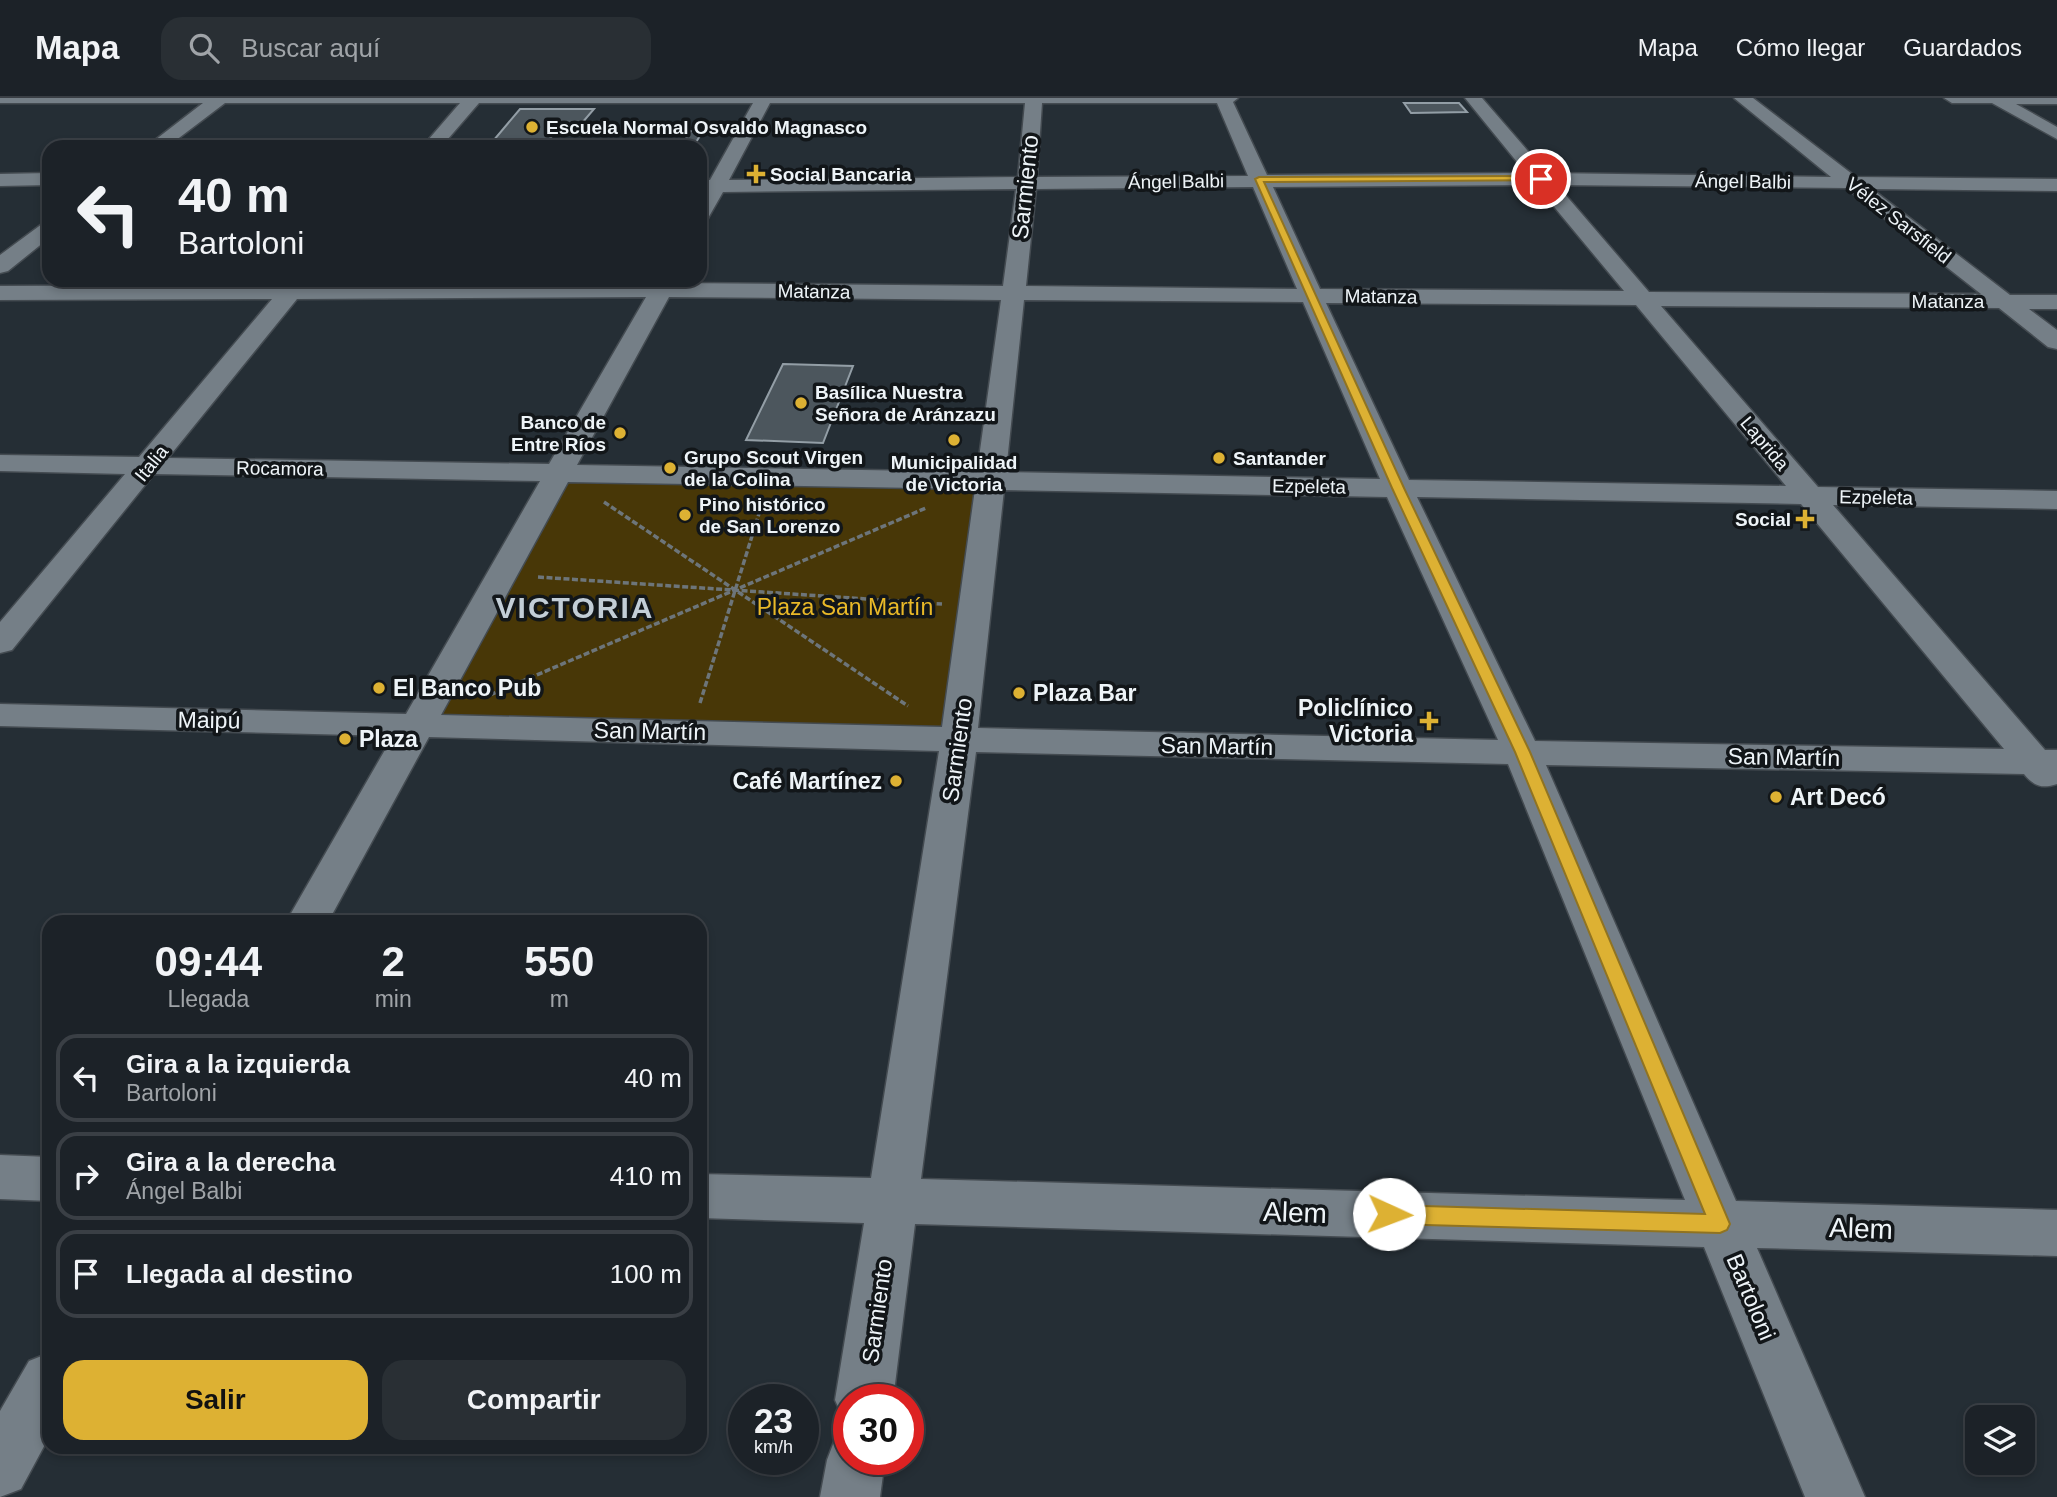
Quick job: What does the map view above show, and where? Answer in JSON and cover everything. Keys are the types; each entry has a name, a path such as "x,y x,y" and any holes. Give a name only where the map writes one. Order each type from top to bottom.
{"street":[{"path":"0,98 1230,98"},
{"path":"164,140 221,98"},
{"path":"427,118 443,98"},
{"path":"437,140 474,98"},
{"name":"Sarmiento","path":"866,1384 959,739 1027,184 1034,98"},
{"name":"Bartoloni","path":"1223,98 1398,488 1522,752 1835,1497"},
{"name":"Laprida","path":"1473,98 1810,495 2050,770"},
{"name":"Vélez Sarsfield","path":"1742,98 2057,342"},
{"path":"1952,98 2057,99"},
{"path":"1995,98 2057,134"},
{"path":"708,186 764,99"},
{"path":"0,180 42,179"},
{"name":"Ángel Balbi","path":"708,186 1259,179 1541,179 2057,185"},
{"path":"0,266 42,233"},
{"name":"Matanza","path":"707,286 1012,293 2057,302"},
{"name":"Matanza","path":"0,293 252,287"},
{"name":"Italia","path":"0,643 149,466 293,287"},
{"path":"311,915 664,287"},
{"name":"Rocamora","path":"0,463 560,473"},
{"name":"Ezpeleta","path":"560,473 2057,500"},
{"name":"Maipú","path":"0,715 418,725"},
{"name":"San Martín","path":"418,725 1522,752 2050,770"},
{"path":"0,1177 42,1179"},
{"name":"Alem","path":"707,1196 2057,1233"},
{"path":"0,1468 42,1393"},
{"path":"850,1497 854,1475"}],"path":[{"path":"560,473 959,739"},
{"path":"691,733 771,477"},
{"path":"482,698 928,508"},
{"path":"503,575 975,606"}],"green space":[{"name":"Plaza San Martín","path":"560,473 992,481 959,739 418,725"}],"building":[{"path":"1404,103 1459,103 1467,112 1411,113"},
{"name":"Escuela Normal Osvaldo Magnasco","path":"520,109 594,109 582,123 563,124 548,140 494,140"},
{"name":"Escuela Normal Osvaldo Magnasco","path":"690,131 703,131 697,140 685,140"},
{"name":"Basílica Nuestra Señora de Aránzazu","path":"783,364 853,366 823,443 746,440"}],"place":[{"name":"Escuela Normal Osvaldo Magnasco","path":"532,127"},
{"name":"Social Bancaria","path":"756,174"},
{"name":"Basílica Nuestra Señora de Aránzazu","path":"801,403"},
{"name":"Banco de Entre Ríos","path":"620,433"},
{"name":"Municipalidad de Victoria","path":"954,440"},
{"name":"Santander","path":"1219,458"},
{"name":"Grupo Scout Virgen de la Colina","path":"670,468"},
{"name":"Pino histórico de San Lorenzo","path":"685,515"},
{"name":"Social","path":"1805,519"},
{"name":"El Banco Pub","path":"379,688"},
{"name":"Plaza Bar","path":"1019,693"},
{"name":"Policlínico Victoria","path":"1429,721"},
{"name":"Plaza","path":"345,739"},
{"name":"Café Martínez","path":"896,781"},
{"name":"Art Decó","path":"1776,797"}],"district":[{"name":"VICTORIA","path":"575,608"}],"route":[{"path":"1389,1214 1720,1224 1522,752 1398,488 1259,179 1541,179"}]}
